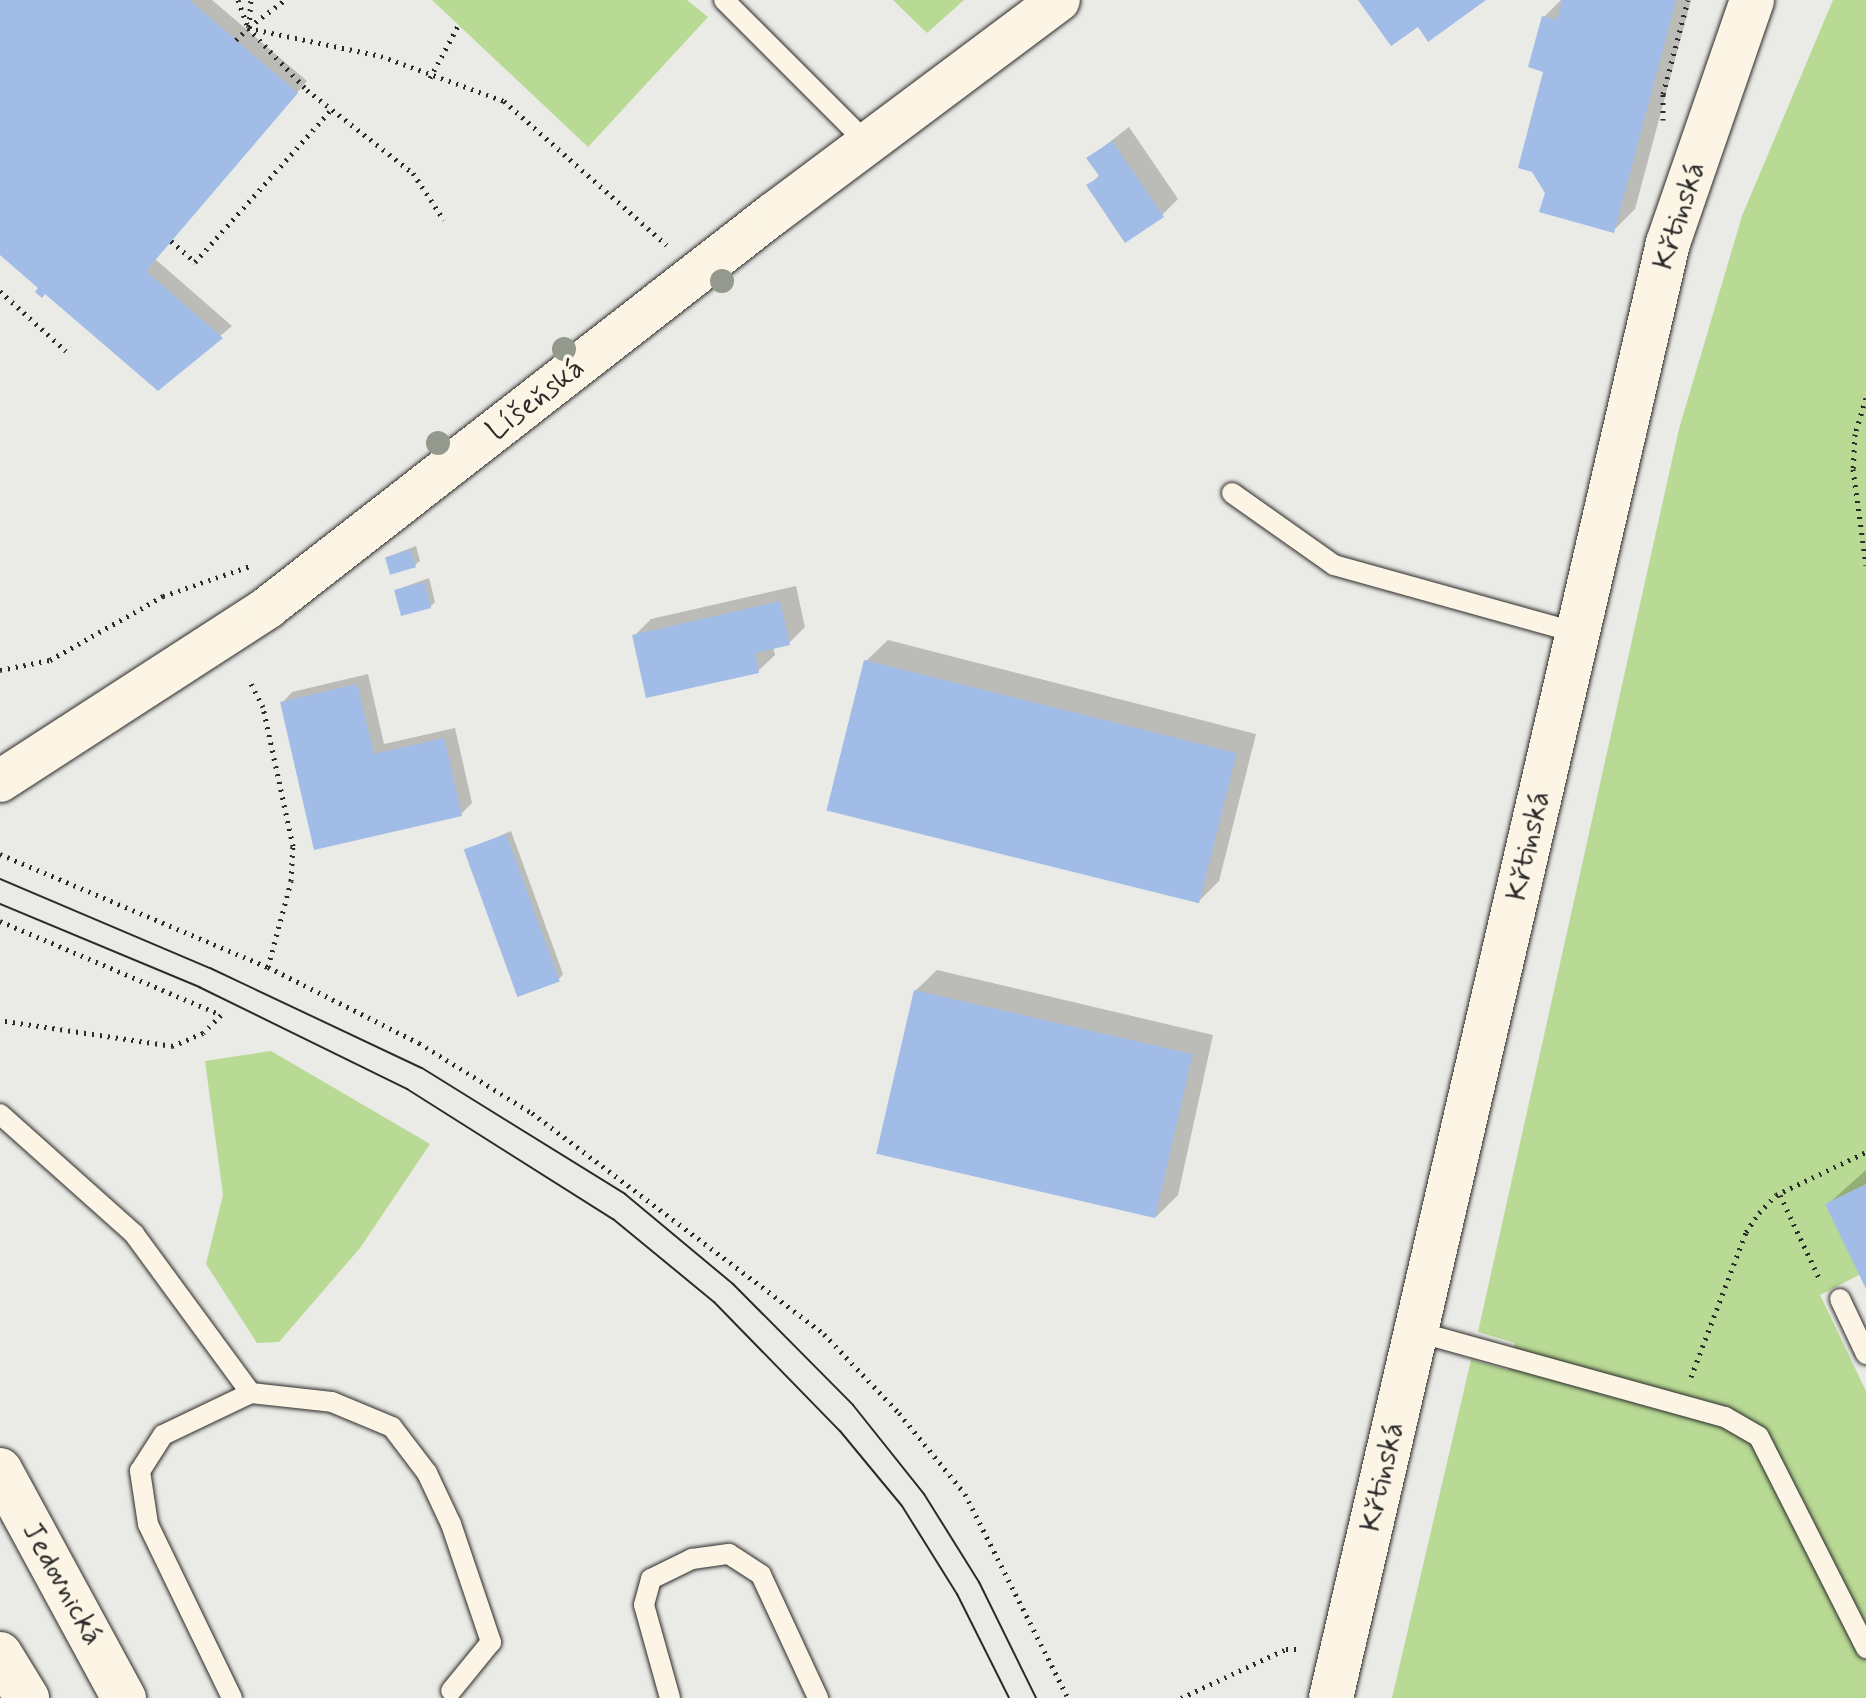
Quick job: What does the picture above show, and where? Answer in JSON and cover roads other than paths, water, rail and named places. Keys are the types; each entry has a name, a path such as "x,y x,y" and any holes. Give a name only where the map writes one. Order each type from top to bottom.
{"street":[{"name":"Líšeňská","path":"0,781 289,590 867,143 1059,0"},
{"name":"Křtinská","path":"1331,1698 1668,243 1752,0"},
{"name":"Jedovnická","path":"0,1470 124,1698"},
{"path":"0,1654 27,1698"}],"lane":[{"path":"724,0 867,143"},
{"path":"1232,493 1334,565 1578,633"},
{"path":"0,1114 134,1234 251,1393"},
{"path":"1840,1299 1866,1354"},
{"path":"1418,1332 1725,1417 1759,1437 1866,1648"},
{"path":"232,1698 148,1524 140,1471 163,1435 251,1393 332,1402 392,1427 427,1473 451,1524 491,1642 451,1691"},
{"path":"670,1698 644,1605 651,1579 692,1559 729,1554 761,1575 818,1698"}],"tram line":[{"path":"0,879 210,968 422,1068 625,1194 733,1284 853,1405 924,1494 979,1582 1036,1698"},
{"path":"0,904 199,987 407,1089 613,1219 714,1302 840,1431 902,1506 957,1594 1009,1698"}]}
